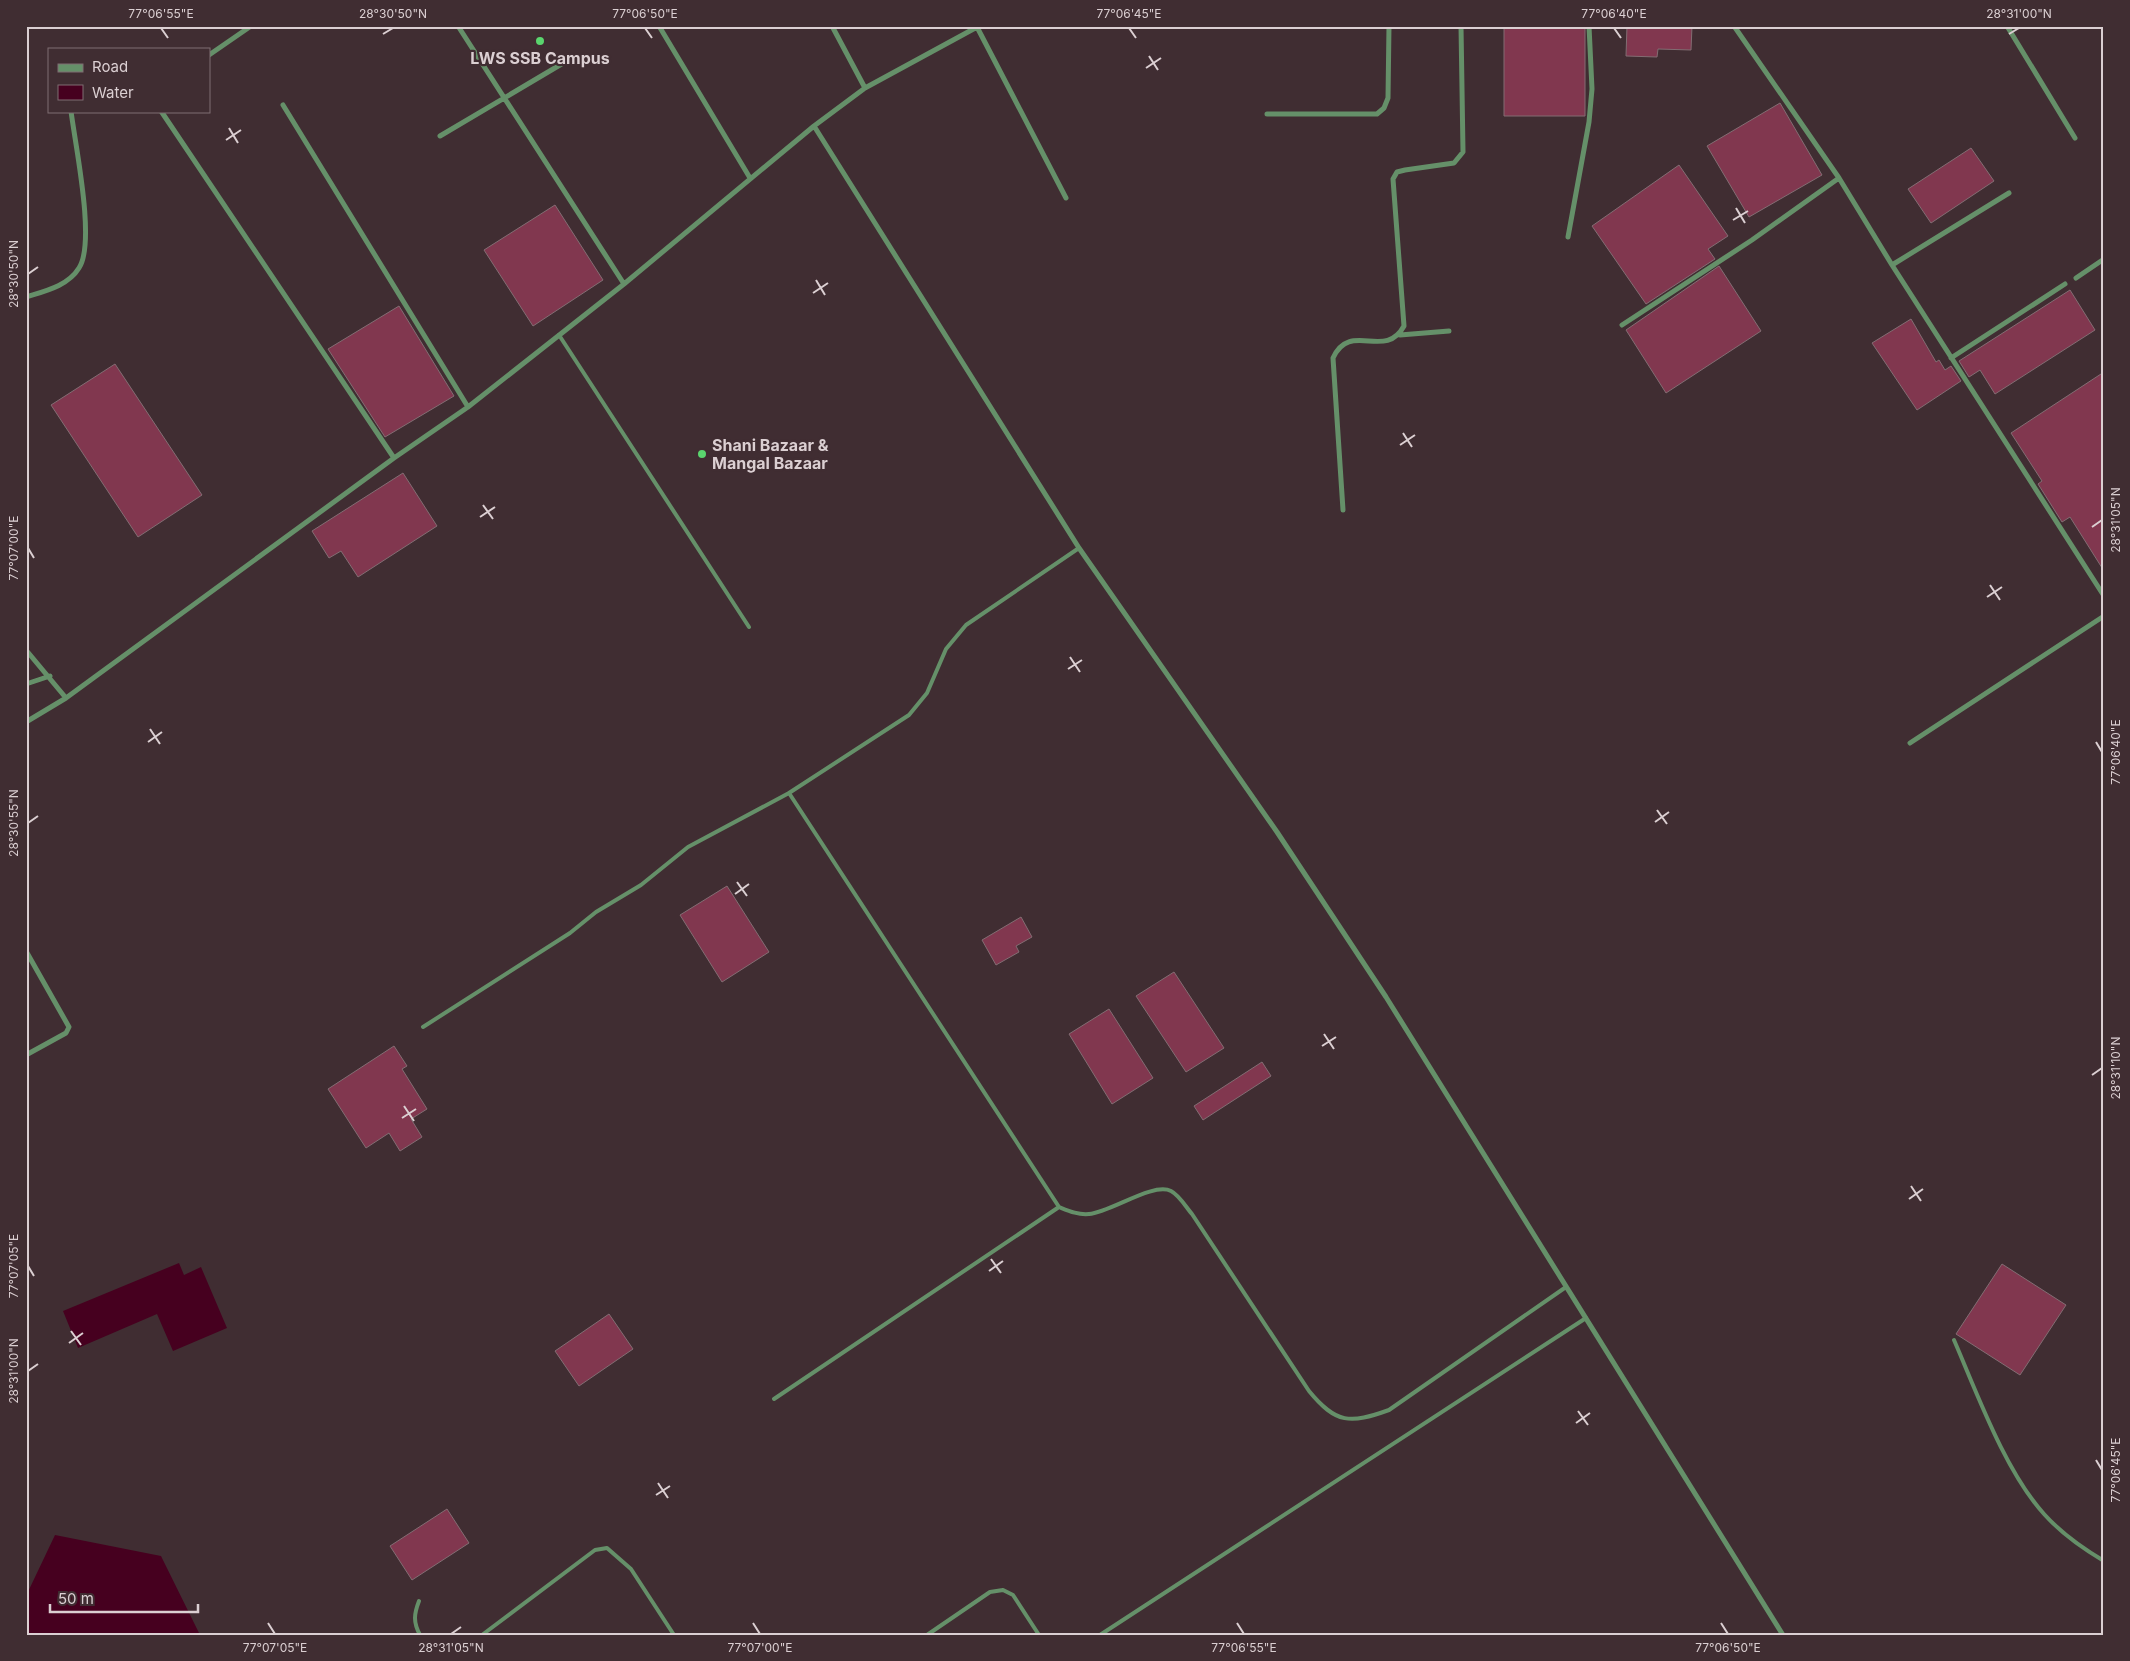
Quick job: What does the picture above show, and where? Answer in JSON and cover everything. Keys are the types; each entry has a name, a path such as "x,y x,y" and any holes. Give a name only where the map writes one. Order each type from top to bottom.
{"street":[{"path":"210,55 251,26"},
{"path":"458,26 624,284"},
{"path":"659,26 750,178"},
{"path":"832,26 865,88"},
{"path":"1266,114 1377,114 1384,108 1388,98 1389,26"},
{"path":"1400,335 1404,326 1393,179 1397,172 1454,163 1463,152 1461,26"},
{"path":"1568,237 1589,122 1592,89 1589,26"},
{"path":"1734,26 1839,178 1892,265 2104,596"},
{"path":"2007,26 2075,138"},
{"path":"26,722 66,698 394,458 468,407 624,284 814,126 865,88 978,27 1066,198"},
{"path":"440,136 570,59"},
{"path":"283,105 468,407"},
{"path":"26,297 53,288 71,278 80,267 85,252 85,216 71,112"},
{"path":"162,112 394,458"},
{"path":"814,126 1079,548 1277,832 1369,972 1783,1635"},
{"path":"1622,325 1752,240 1839,178"},
{"path":"1892,265 2009,193"},
{"path":"2076,278 2104,259"},
{"path":"1951,358 2065,284"},
{"path":"1343,510 1333,358 1339,346 1347,341 1389,341 1400,335 1449,331"},
{"path":"1910,743 2104,616"},
{"path":"26,650 50,676 66,698"},
{"path":"26,684 50,676"},
{"path":"26,951 69,1027 66,1033 26,1055"}],"lane":[{"path":"559,335 749,627"},
{"path":"423,1027 570,933 596,912 641,885 688,847 790,793 909,715 927,693 946,650 966,625 1079,548"},
{"path":"790,793 1059,1207 1074,1213 1090,1214 1153,1191 1164,1189 1173,1192 1192,1214 1309,1391 1323,1408 1340,1418 1360,1420 1389,1410 1566,1287"},
{"path":"774,1399 1059,1207"},
{"path":"1100,1635 1586,1318"},
{"path":"1954,1340 1995,1435 2023,1484 2043,1513 2081,1548 2104,1561"},
{"path":"482,1635 595,1550 607,1548 615,1553 631,1569 674,1635"},
{"path":"927,1635 990,1592 1003,1590 1014,1595 1039,1635"},
{"path":"419,1601 414,1614 415,1626 420,1635"}],"water":[{"path":"179,1263 184,1275 201,1267 227,1328 173,1351 157,1314 78,1348 63,1311"},
{"path":"55,1535 161,1556 200,1635 26,1635 26,1596"}],"building":[{"path":"1504,26 1585,26 1585,116 1504,116"},
{"path":"1627,26 1692,26 1691,50 1658,49 1657,57 1626,56"},
{"path":"1780,103 1822,175 1749,217 1707,146"},
{"path":"1971,148 1994,181 1931,223 1908,189"},
{"path":"1679,165 1728,236 1708,249 1715,259 1646,304 1592,226"},
{"path":"555,205 603,280 533,326 484,250"},
{"path":"1719,266 1761,331 1666,393 1626,330"},
{"path":"2070,290 2095,330 1995,394 1980,370 1969,377 1959,361"},
{"path":"399,306 454,396 385,437 328,349"},
{"path":"1911,319 1936,362 1939,360 1945,370 1951,366 1961,381 1917,410 1872,343"},
{"path":"115,364 202,495 138,537 51,405"},
{"path":"2104,372 2104,571 2070,517 2062,522 2038,484 2042,481 2011,433"},
{"path":"403,473 437,526 358,577 341,551 329,558 312,531"},
{"path":"727,886 769,952 722,982 680,915"},
{"path":"1021,917 1032,937 1016,946 1019,952 996,965 982,940"},
{"path":"1174,972 1224,1048 1186,1072 1136,996"},
{"path":"1109,1009 1153,1078 1112,1104 1069,1034"},
{"path":"394,1046 407,1066 402,1069 427,1109 411,1119 422,1137 400,1151 389,1133 366,1148 328,1089"},
{"path":"1262,1062 1271,1076 1203,1120 1194,1106"},
{"path":"2002,1264 2066,1305 2020,1375 1956,1334"},
{"path":"609,1314 633,1349 579,1386 555,1351"},
{"path":"447,1509 469,1543 412,1580 390,1546"}],"place":[{"name":"LWS SSB Campus","path":"540,41"},
{"name":"Shani Bazaar & Mangal Bazaar","path":"702,454"}]}
